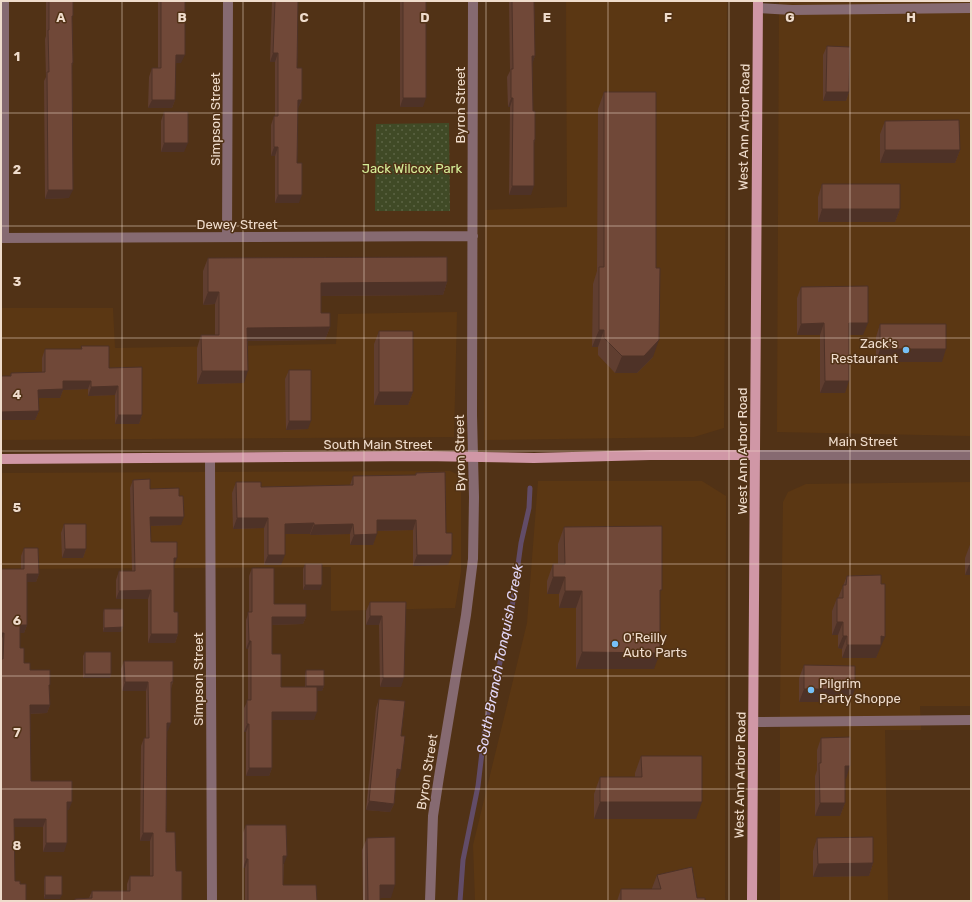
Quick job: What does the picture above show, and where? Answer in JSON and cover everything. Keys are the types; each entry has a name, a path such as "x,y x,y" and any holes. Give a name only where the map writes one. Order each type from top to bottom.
{"main road":[{"name":"West Ann Arbor Road","path":"752,901 758,4"},
{"name":"South Main Street","path":"1,459 423,456 534,458 650,455 754,455"}],"street":[{"path":"2,238 4,1"},
{"name":"Simpson Street","path":"227,237 228,1"},
{"name":"Byron Street","path":"430,901 433,816 466,615 473,559 473,1"},
{"path":"758,4 792,10 971,8"},
{"name":"Dewey Street","path":"2,238 473,236"},
{"name":"Main Street","path":"754,455 971,455"},
{"name":"Simpson Street","path":"210,458 212,901"},
{"path":"754,722 971,720"}],"shaded area":[{"path":"566,1 727,1 724,428 694,437 484,440 485,210 567,207"},
{"path":"779,1 971,1 971,436 777,432"},
{"path":"1,308 113,308 115,348 336,344 338,314 457,312 454,437 1,440"},
{"path":"450,471 461,476 461,572 455,608 331,611 331,567 1,569 1,473"},
{"path":"538,481 702,481 726,496 725,901 475,901 473,845 527,623"},
{"path":"971,482 971,706 920,706 921,730 885,730 888,901 780,901 780,705 783,502 788,492 806,484"}],"green space":[{"name":"Jack Wilcox Park","path":"449,123 450,211 375,211 376,124"}],"building":[{"path":"49,1 73,1 73,190 48,190 47,72 49,72"},
{"path":"161,1 185,1 185,55 176,55 175,100 152,100 152,68 161,68"},
{"path":"275,1 298,1 297,68 302,68 302,100 298,100 297,163 302,163 302,195 278,195 278,147 274,147 274,116 278,116 278,53 273,53"},
{"path":"403,1 426,1 426,98 403,98"},
{"path":"512,1 534,1 535,56 532,56 533,111 535,111 534,186 512,186"},
{"path":"827,46 850,47 849,92 826,92"},
{"path":"604,92 656,92 656,268 660,268 659,340 644,356 622,356 604,338 604,330 599,330 599,267 604,267"},
{"path":"164,112 188,112 188,143 164,143"},
{"path":"959,120 960,150 885,150 885,121"},
{"path":"822,184 900,184 900,209 822,209"},
{"path":"447,257 447,282 321,283 321,313 330,313 330,327 247,328 248,371 202,371 201,335 219,335 219,292 208,292 208,258"},
{"path":"868,286 868,323 849,323 849,381 825,381 824,323 801,324 801,287"},
{"path":"880,324 946,324 946,349 880,349"},
{"path":"379,331 413,331 413,392 379,392"},
{"path":"81,346 109,346 109,368 142,367 142,415 118,415 118,386 91,387 91,381 63,381 63,389 38,390 39,411 1,412 1,376 11,376 11,373 45,372 45,349 82,349"},
{"path":"289,370 311,370 311,421 289,421"},
{"path":"445,472 446,533 452,533 452,555 417,555 416,520 377,520 377,534 354,535 353,524 285,524 285,555 268,555 268,518 237,518 236,482 261,482 261,487 353,485 353,476 416,475 416,473"},
{"path":"150,479 150,489 179,488 179,496 183,496 184,517 150,517 151,542 177,542 177,558 174,558 174,612 178,612 178,634 151,634 151,590 119,591 119,571 135,571 133,480"},
{"path":"64,524 86,524 86,549 65,549"},
{"path":"662,526 660,653 582,652 582,591 565,591 565,577 553,577 553,564 565,564 564,527"},
{"path":"24,548 38,548 39,574 27,574 27,625 20,625 20,648 24,648 24,663 30,663 30,670 50,670 50,705 30,705 31,781 72,781 72,802 67,802 67,843 46,843 46,819 14,819 15,881 20,881 20,884 26,884 26,901 1,901 1,659 3,659 4,633 1,633 1,569 24,569"},
{"path":"305,564 322,564 322,585 305,585"},
{"path":"252,568 274,568 274,604 306,604 306,617 272,617 272,654 281,654 281,687 317,687 317,712 272,712 272,768 249,768 249,724 247,724 247,700 251,700 251,641 249,641 248,612 252,612"},
{"path":"881,575 881,584 885,584 885,637 881,636 881,645 847,645 847,636 843,636 843,622 837,622 837,598 843,598 843,585 846,585 847,576"},
{"path":"370,602 406,602 404,678 383,678 382,616 370,616"},
{"path":"104,609 123,609 123,627 104,628"},
{"path":"85,652 111,652 111,674 85,674"},
{"path":"124,661 173,661 173,682 171,682 171,723 167,723 166,832 175,832 176,871 182,871 182,901 75,901 75,899 92,898 92,891 130,891 130,876 153,876 153,833 143,833 144,738 149,738 148,682 125,682"},
{"path":"804,665 855,666 855,689 804,689"},
{"path":"306,670 324,670 324,686 306,686"},
{"path":"379,699 405,701 401,736 405,736 401,770 397,769 394,804 369,801"},
{"path":"850,737 850,766 845,766 845,803 820,803 819,763 821,763 821,738"},
{"path":"641,756 702,756 702,802 600,802 600,777 642,777"},
{"path":"246,825 286,825 287,856 283,856 283,885 316,885 317,901 248,901"},
{"path":"395,837 395,885 380,885 380,901 368,901 367,838"},
{"path":"873,837 873,863 818,864 817,838"},
{"path":"692,867 697,898 705,898 705,901 621,901 621,889 661,889 657,875"},
{"path":"45,876 62,876 62,895 45,895"}],"waterway":[{"name":"South Branch Tonquish Creek","path":"460,901 463,860 478,786 485,727 511,615 521,543 529,508 530,488"}],"place":[{"name":"Zack's Restaurant","path":"906,350"},
{"name":"O'Reilly Auto Parts","path":"615,644"},
{"name":"Pilgrim Party Shoppe","path":"811,690"}]}
